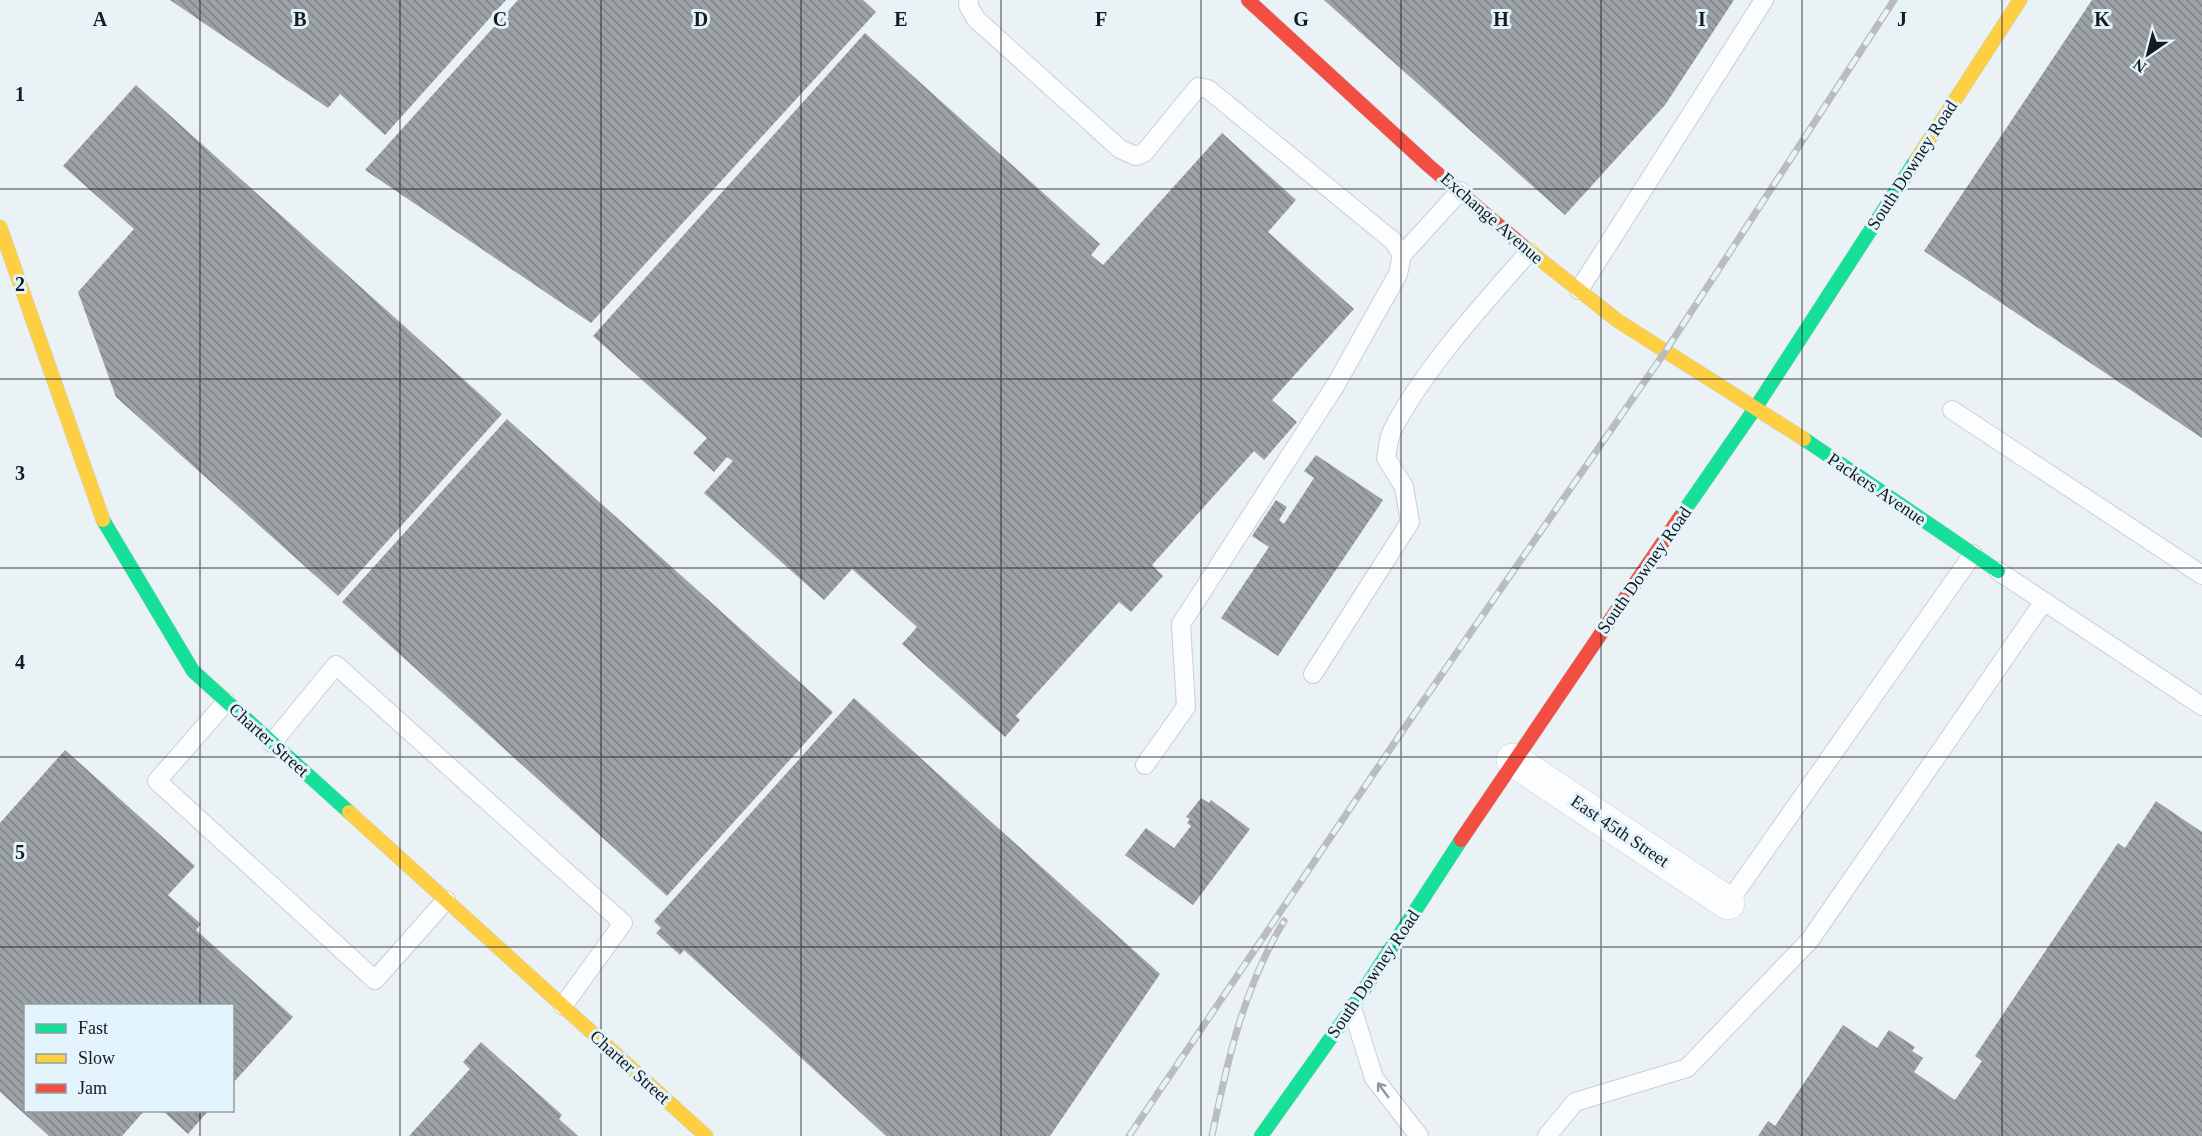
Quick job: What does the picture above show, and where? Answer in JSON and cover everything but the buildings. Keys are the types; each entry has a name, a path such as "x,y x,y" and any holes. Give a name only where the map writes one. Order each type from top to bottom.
{"street":[{"name":"Exchange Avenue","path":"1248,0 1529,252 1671,356 1718,387 1756,407"},
{"name":"South Downey Road","path":"1261,1136 1352,1008 1513,760 1756,407 2020,0"},
{"name":"Charter Street","path":"0,227 104,522 193,671 706,1136"},
{"name":"Packers Avenue","path":"1756,407 1998,571"},
{"name":"East 45th Street","path":"1513,760 1728,903"}],"lane":[{"path":"969,0 968,5 976,19 1120,149 1136,156 1144,153 1198,87 1208,89 1393,241 1402,255"},
{"path":"1579,290 1764,0"},
{"path":"1145,765 1186,707 1182,624 1335,386 1398,274 1402,255 1460,191"},
{"path":"1313,674 1410,522 1404,487 1386,458 1390,433 1424,380 1529,252"},
{"path":"1952,410 2202,575"},
{"path":"1728,903 1973,554"},
{"path":"1998,571 2202,706"},
{"path":"1547,1136 1575,1102 1687,1068 1810,940 2044,601"},
{"path":"272,743 336,665 623,923 562,1006"},
{"path":"226,702 157,781 375,980 446,900"},
{"path":"1352,1008 1374,1078 1419,1136"}],"railway":[{"path":"1129,1136 1399,736 1665,352 1894,0"},
{"path":"1212,1136 1231,1052 1248,998 1270,946 1284,921"}],"traffic: fast":[{"path":"1680,517 1756,407 1916,160"},
{"path":"1804,439 1998,571"},
{"path":"103,520 193,671 349,812"},
{"path":"1261,1136 1352,1008 1461,840"}],"traffic: slow":[{"path":"1916,160 2020,0"},
{"path":"0,227 103,520"},
{"path":"1523,246 1618,321 1804,439"},
{"path":"349,812 706,1136"}],"traffic: jam":[{"path":"1248,0 1429,166 1523,246"},
{"path":"1461,840 1680,517"}]}
